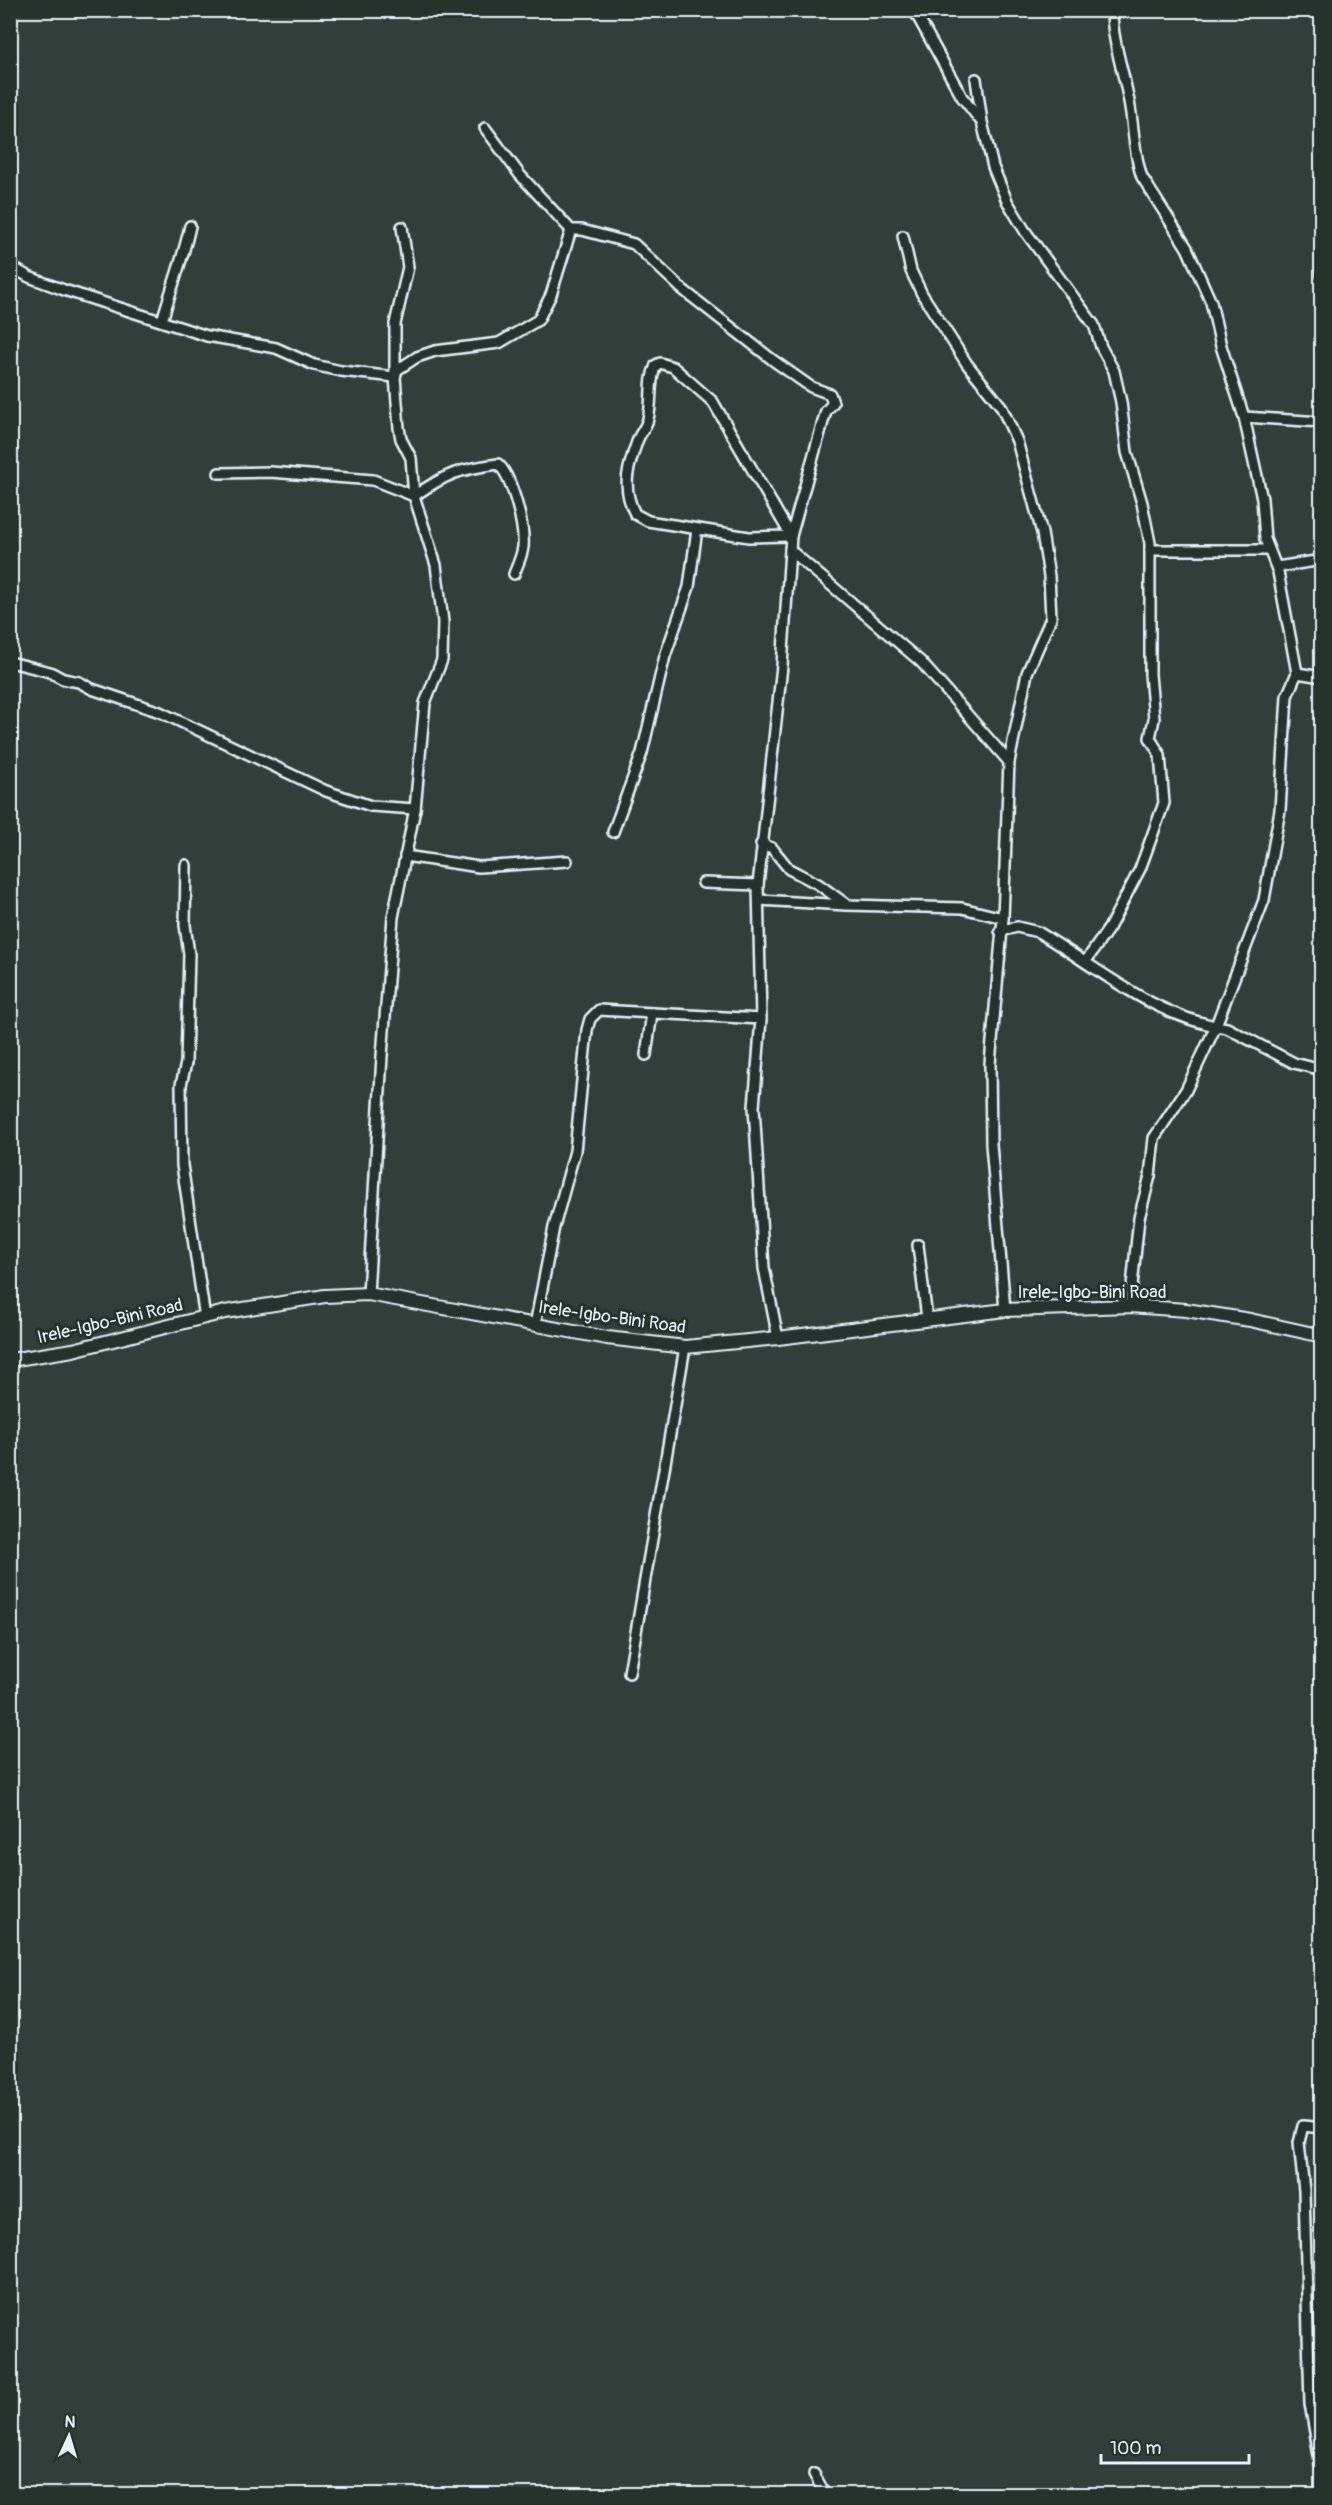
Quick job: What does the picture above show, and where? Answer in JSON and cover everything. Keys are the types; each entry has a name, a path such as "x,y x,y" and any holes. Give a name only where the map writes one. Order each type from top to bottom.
{"street":[{"path":"914,10 962,98 982,122"},
{"path":"1112,10 1113,38 1119,52 1131,108 1138,168 1187,248 1211,302 1221,346 1244,417 1262,499 1264,539 1277,567 1297,673 1287,696 1280,810 1264,900 1215,1028 1186,1090 1154,1138 1150,1176 1139,1218 1130,1306"},
{"path":"976,79 982,122 993,167 1007,201 1025,231 1094,325 1101,347 1114,371 1121,402 1127,452 1142,503 1150,550 1150,674 1154,719 1150,738 1160,755 1164,803 1140,869 1109,928 1086,961"},
{"path":"485,128 520,175 571,230 582,230 634,244 682,290 774,361 811,387 831,394 833,403 826,411 791,536 782,666 758,885 761,1019 755,1116 764,1268 778,1338"},
{"path":"162,321 175,276 182,264 190,226"},
{"path":"368,1293 391,940 398,883 416,808 425,703 442,660 443,622 434,555 414,496 411,458 401,439 399,428 395,376 395,324 408,267 402,227"},
{"path":"395,376 403,364 417,357 458,347 499,343 538,320 551,295 571,230"},
{"path":"903,236 911,271 922,294 949,337 1005,415 1027,472 1042,533 1048,576 1050,618 1028,674 1009,762 1003,918 1000,931 988,1104 1005,1310"},
{"path":"1322,257 1322,275"},
{"path":"10,266 29,277 207,336 276,348 314,364 341,371 395,376"},
{"path":"660,363 674,367 713,402 791,536 749,537 697,529 642,518 634,514 625,491 639,437 646,428 649,416 652,392 650,376 656,365 660,363"},
{"path":"1244,417 1322,422"},
{"path":"414,496 446,474 466,468 498,464 507,472 522,526 523,548 514,574"},
{"path":"219,473 270,472 373,480 414,496"},
{"path":"613,832 642,753 665,656 689,587 697,529"},
{"path":"790,550 921,662 1009,762"},
{"path":"1150,550 1269,550"},
{"path":"1277,567 1322,560"},
{"path":"10,662 50,672 63,679 79,682 92,689 160,712 326,790 371,806 416,808"},
{"path":"1297,673 1322,677"},
{"path":"761,844 772,849 789,869 818,884 847,905"},
{"path":"405,856 479,867 567,861"},
{"path":"186,865 185,925 189,954 186,1063 181,1084 182,1165 205,1318"},
{"path":"702,883 758,885"},
{"path":"759,900 962,908 1003,918"},
{"path":"1000,931 1008,927 1029,928 1086,961 1106,978 1151,1004 1215,1028 1227,1028 1294,1063 1322,1070"},
{"path":"535,1325 554,1227 575,1151 590,1019 599,1010 761,1019"},
{"path":"646,1055 652,1013"},
{"path":"918,1245 927,1319"},
{"name":"Irele-Igbo-Bini Road","path":"10,1360 73,1350 205,1318 325,1296 368,1293 607,1338 685,1347 1005,1310 1130,1306 1196,1311 1322,1336"},
{"path":"629,1673 685,1347"},
{"path":"1322,2128 1303,2126 1299,2142 1304,2191 1310,2404 1322,2472"},
{"path":"814,2474 825,2494"}]}
